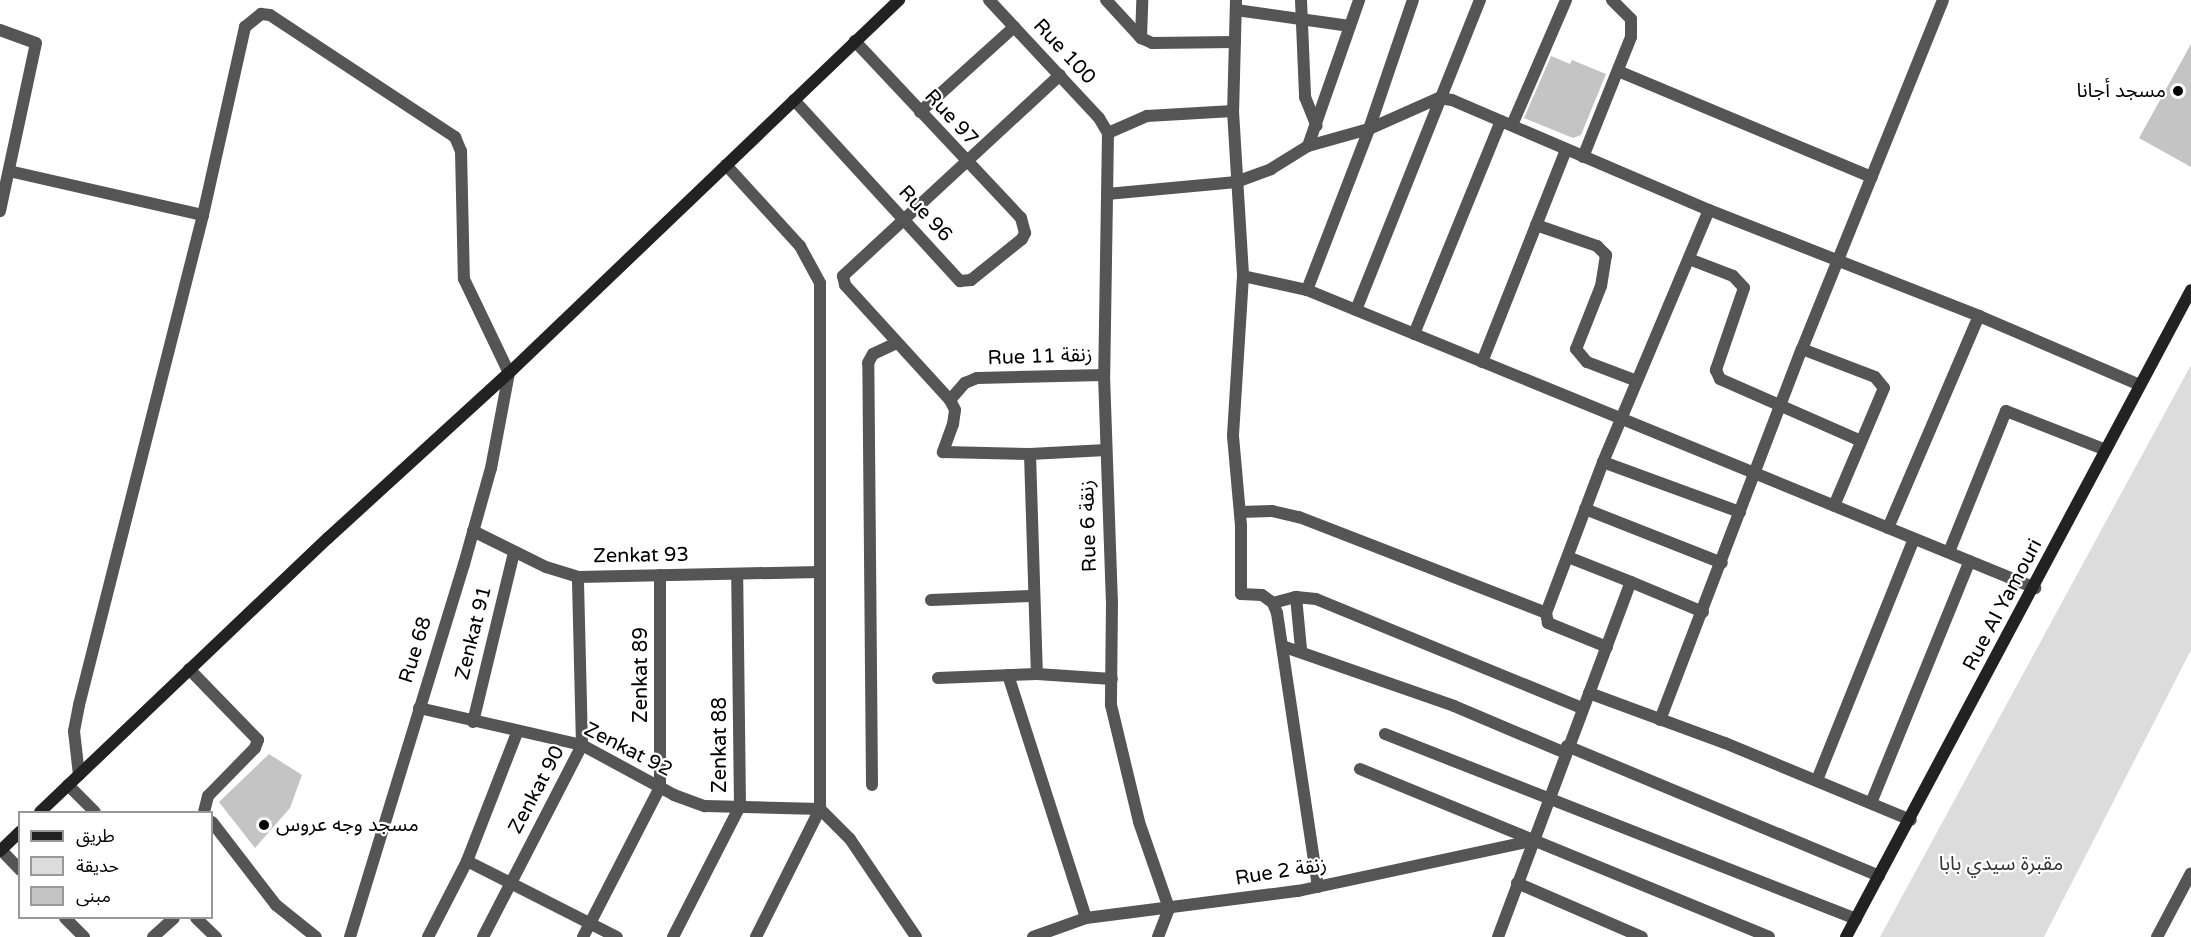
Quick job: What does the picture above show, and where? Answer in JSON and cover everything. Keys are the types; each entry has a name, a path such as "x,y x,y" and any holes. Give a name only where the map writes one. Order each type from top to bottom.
{"street":[{"path":"42,811 189,669 509,373 898,0"},
{"name":"Rue 100","path":"989,0 1060,75 1108,133"},
{"path":"1106,0 1141,38 1152,43 1235,42"},
{"path":"1141,38 1142,0"},
{"path":"1301,0 1305,97 1317,126"},
{"path":"1308,146 1317,126 1359,0"},
{"path":"1307,290 1369,129 1413,0"},
{"path":"1356,310 1480,0"},
{"path":"1414,334 1507,123 1566,0"},
{"path":"1582,157 1618,71 1632,29 1627,11 1612,0"},
{"path":"1660,720 1722,563 1779,407 1943,0"},
{"path":"1318,887 1285,647 1273,603 1262,595 1241,594 1240,512 1233,436 1243,276 1233,111 1236,5 1350,26"},
{"path":"79,775 74,731 79,705 203,214 245,27 261,14 270,15 455,137 461,151 464,279 509,373"},
{"path":"920,112 1014,27"},
{"path":"0,30 36,43 0,211"},
{"name":"Rue 97","path":"855,41 967,163 1022,218"},
{"path":"1618,71 1872,177"},
{"path":"1060,75 843,276 845,285 950,400 954,417 943,452 1030,454 1106,450"},
{"path":"1107,195 1236,182 1271,169 1308,146 1369,129 1439,98 1452,100 1709,210 1979,316 2140,385"},
{"name":"Rue 96","path":"794,100 960,281 966,282 1022,239 1025,226 1022,218"},
{"path":"1108,133 1147,116 1233,111"},
{"name":"Rue 6 زنقة","path":"1108,133 1104,375 1111,705 1121,759 1169,908"},
{"path":"1482,362 1566,150"},
{"path":"726,165 800,246 820,283 820,809 756,937"},
{"path":"9,171 203,214"},
{"path":"1607,647 1548,623 1546,613 1603,462 1709,210"},
{"path":"1536,225 1597,246 1606,255 1600,286 1576,349 1587,362 1636,381"},
{"path":"1689,259 1733,276 1744,288 1716,374 1731,386 1861,441"},
{"path":"1243,276 1307,290 2035,588"},
{"name":"Rue Al Yamouri","path":"1846,937 2035,588 2191,290"},
{"path":"1888,528 1979,316"},
{"path":"872,785 868,363 873,354 897,343"},
{"path":"1802,349 1881,381 1884,388 1834,506"},
{"name":"Rue 68","path":"350,937 491,468 509,373"},
{"name":"Rue 11 زنقة","path":"950,400 965,383 977,378 1104,375"},
{"path":"1949,552 2006,411 2106,450"},
{"path":"1030,454 1032,596 1036,674"},
{"path":"1603,462 1740,512"},
{"path":"1585,509 1722,563"},
{"path":"1240,512 1272,511 1299,517 1546,613"},
{"name":"Zenkat 93","path":"473,531 514,552 578,577 820,572"},
{"path":"1817,780 1914,539"},
{"name":"Zenkat 91","path":"473,722 514,552"},
{"path":"1568,557 1703,612"},
{"path":"1871,803 1970,561"},
{"name":"Zenkat 88","path":"673,937 740,806 737,574"},
{"name":"Zenkat 89","path":"583,937 660,787 660,575"},
{"name":"Zenkat 90","path":"483,937 582,745 578,577"},
{"path":"1498,937 1566,750 1631,582"},
{"path":"931,600 1032,596"},
{"path":"1273,603 1296,597 1316,599 1582,708"},
{"path":"1296,597 1301,649"},
{"path":"1285,647 1301,649 1454,706 1880,876"},
{"path":"189,669 258,740 255,748 208,796 204,811"},
{"path":"938,678 1036,674 1112,679"},
{"path":"1008,675 1086,918"},
{"path":"1589,693 1817,780 1911,820"},
{"name":"Zenkat 92","path":"419,708 517,733 582,745 660,787 705,806 820,809"},
{"path":"428,937 466,861 517,733"},
{"path":"1384,734 1440,758 1550,796 1856,919"},
{"path":"1360,770 1769,937"},
{"path":"68,785 93,811"},
{"path":"820,809 850,839 916,937"},
{"path":"213,823 276,905 316,937"},
{"path":"18,834 0,851 18,868"},
{"name":"Rue 2 زنقة","path":"1033,937 1086,918 1318,887 1535,840"},
{"path":"466,861 616,937"},
{"path":"2157,937 2191,873"},
{"path":"1517,883 1642,937"},
{"path":"1158,937 1169,908"},
{"path":"66,919 84,937"},
{"path":"153,937 173,919"},
{"path":"197,919 216,937"}],"green space":[{"name":"مقبرة سيدي بابا","path":"2191,365 2191,650 2044,937 1880,937"}],"building":[{"name":"مسجد أجانا","path":"2191,44 2191,167 2139,138"},
{"path":"1551,56 1570,64 1572,60 1606,74 1581,135 1573,138 1524,118"},
{"path":"269,754 302,775 290,808 255,848 219,802"}],"place":[{"name":"مسجد أجانا","path":"2178,91"},
{"name":"مسجد وجه عروس","path":"264,825"}]}
